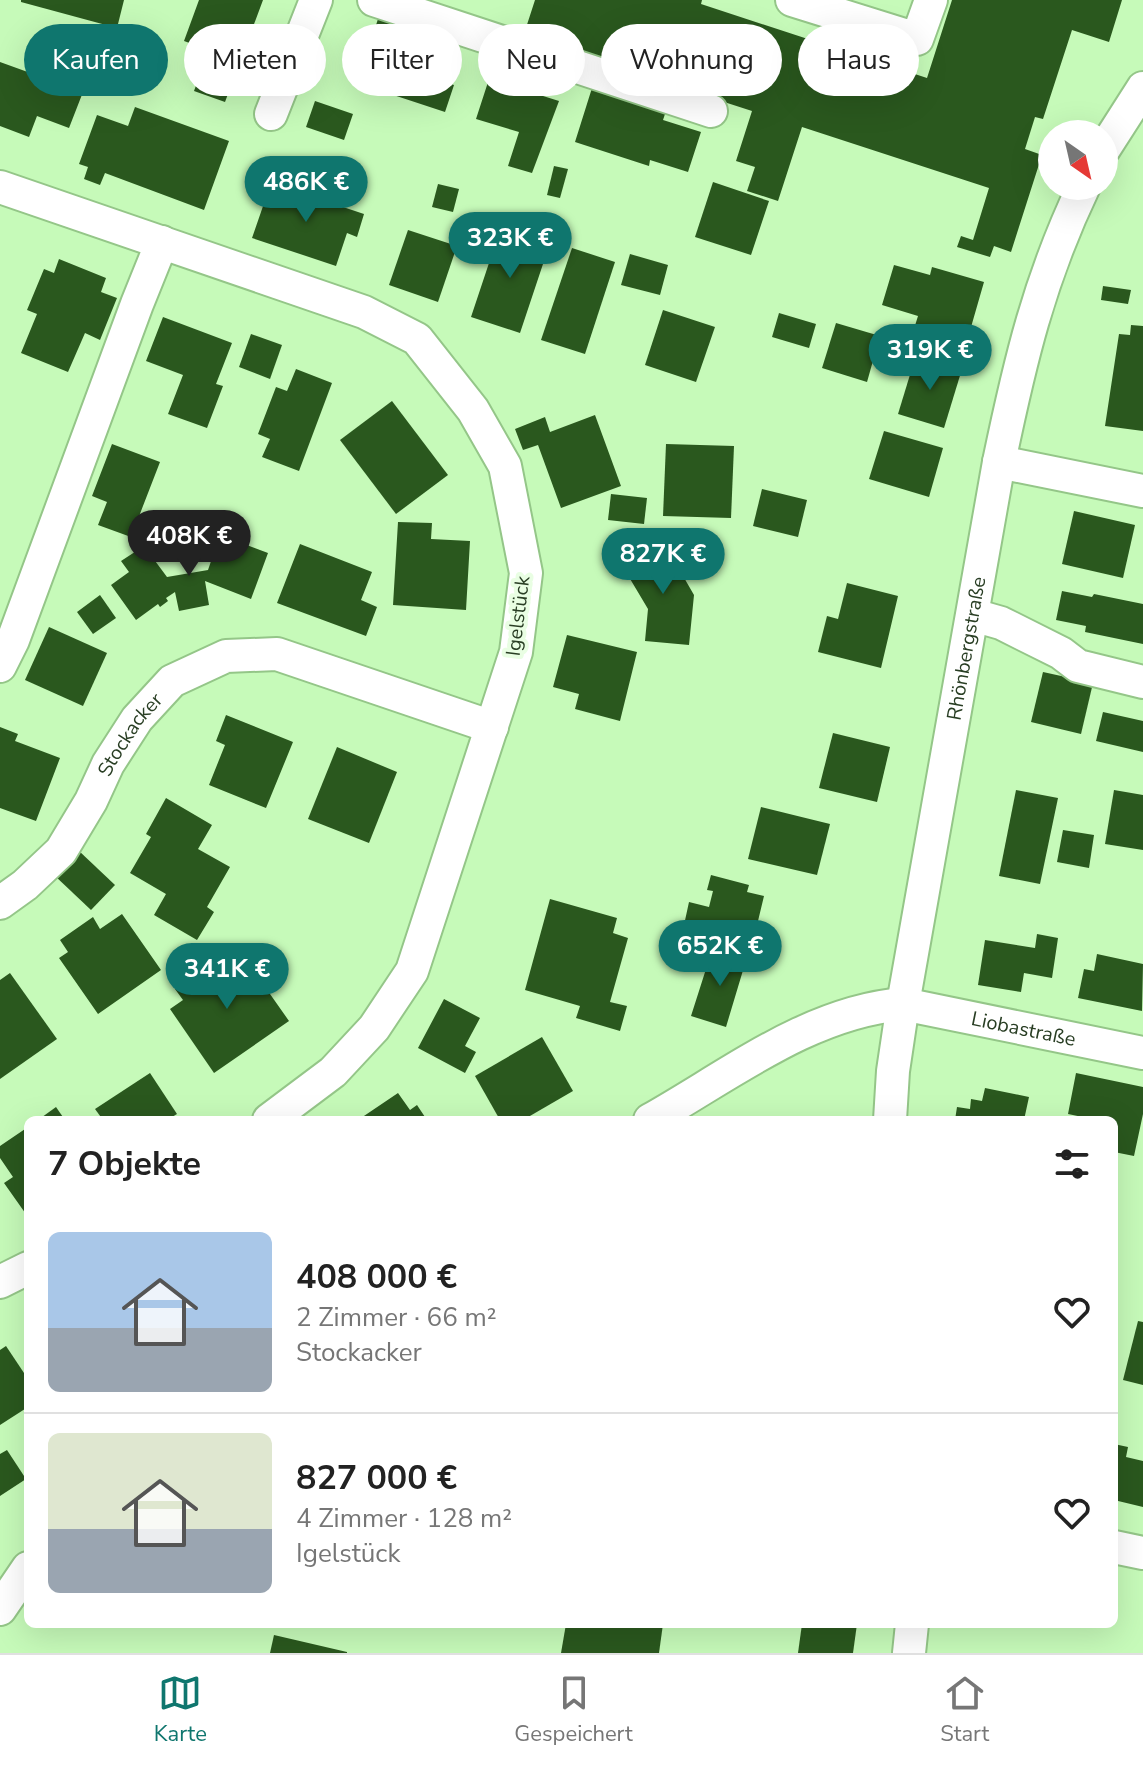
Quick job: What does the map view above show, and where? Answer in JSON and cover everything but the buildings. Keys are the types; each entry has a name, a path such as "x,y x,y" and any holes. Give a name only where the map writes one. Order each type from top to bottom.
{"street":[{"path":"271,114 316,0"},
{"path":"374,0 711,111"},
{"path":"792,0 917,39 931,0"},
{"path":"1118,127 1143,88"},
{"name":"Igelstück","path":"0,187 364,312 417,339 473,410 505,466 526,573 516,652 412,971 374,1028 333,1072 274,1116"},
{"name":"Rhönbergstraße","path":"890,1116 903,1004 999,462 1028,330 1062,231 1077,200"},
{"path":"0,666 13,640 162,242"},
{"path":"999,462 1143,491"},
{"path":"973,615 1001,623 1061,653 1078,666 1143,682"},
{"name":"Stockacker","path":"0,903 25,885 61,851 91,801 108,764 137,719 172,681 226,656 277,654 492,727"},
{"path":"657,1116 801,1032 843,1014 903,1004"},
{"name":"Liobastraße","path":"903,1004 1143,1053"},
{"path":"0,1282 24,1270"},
{"path":"1118,1548 1143,1553"},
{"path":"0,1609 24,1574"},
{"path":"909,1653 912,1628"}]}
